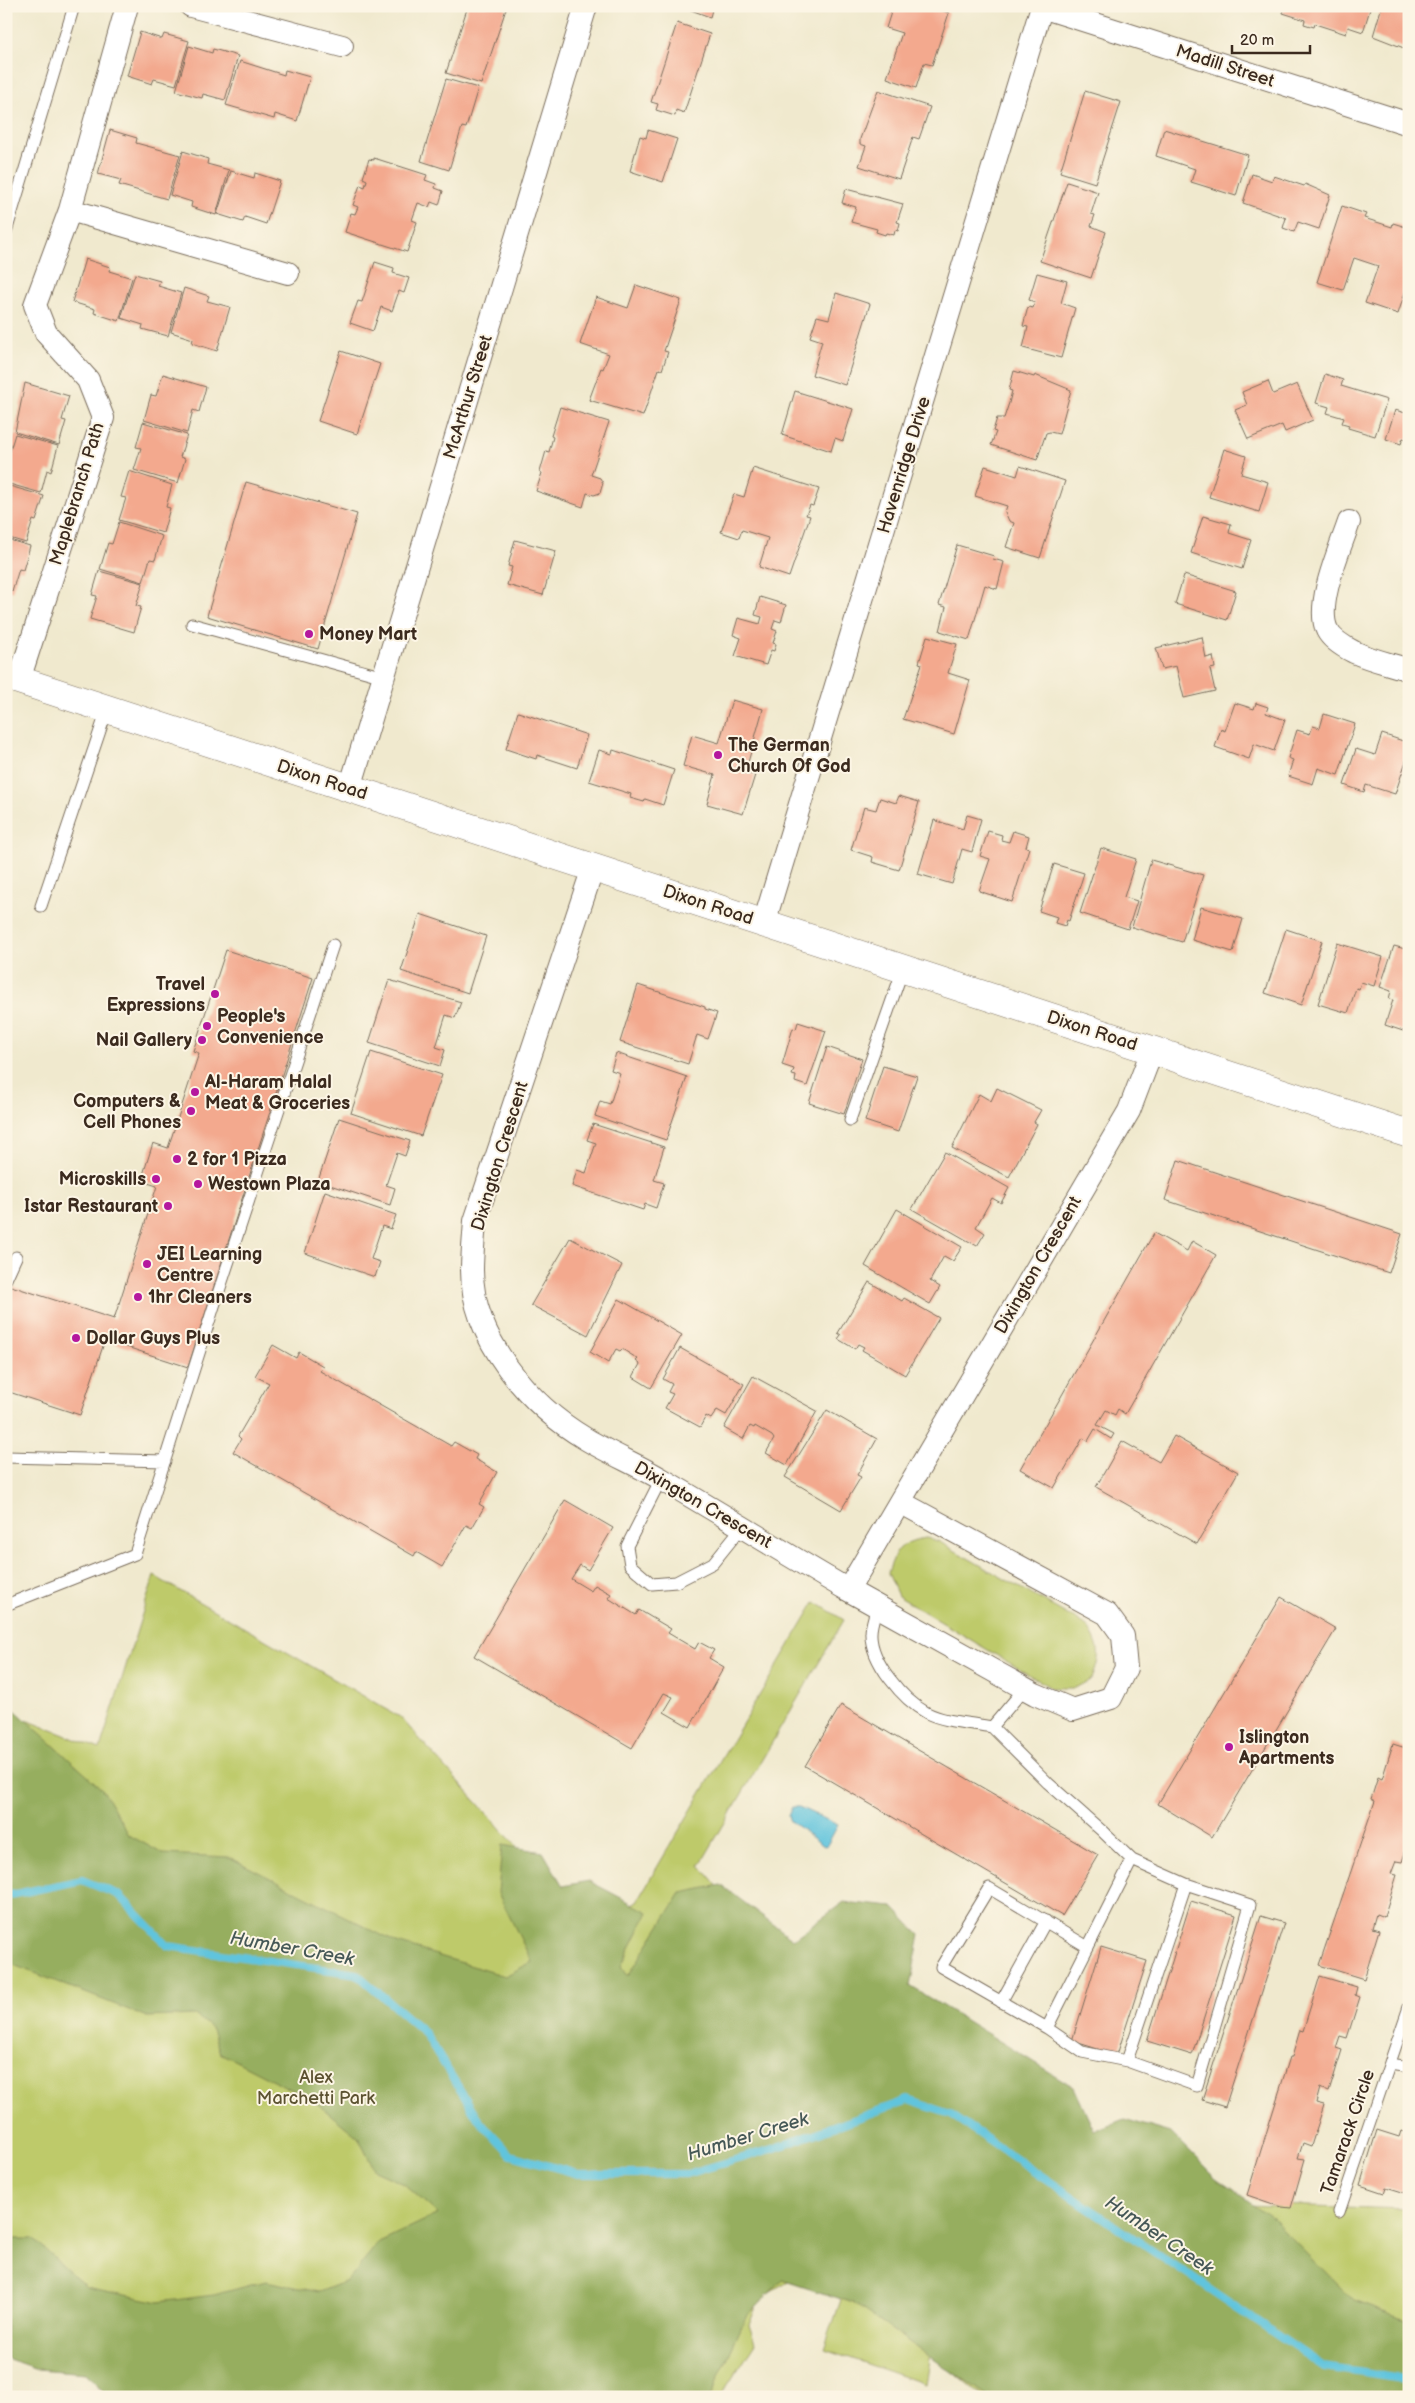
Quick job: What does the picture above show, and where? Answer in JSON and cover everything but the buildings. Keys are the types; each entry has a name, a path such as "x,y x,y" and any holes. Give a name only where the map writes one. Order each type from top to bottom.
{"main road":[{"name":"Dixon Road","path":"13,678 1409,1134"}],"street":[{"name":"Maplebranch Path","path":"13,678 103,418 88,380 46,333 35,305 70,210 127,6"},
{"path":"191,6 342,46"},
{"name":"McArthur Street","path":"350,788 586,6"},
{"name":"Madill Street","path":"1042,7 1409,124"},
{"name":"Havenridge Drive","path":"764,923 1042,7"},
{"path":"70,210 288,272"},
{"path":"1349,522 1324,601 1324,618 1328,632 1337,642 1354,652 1409,670"},
{"name":"Dixington Crescent","path":"593,868 475,1221 472,1271 474,1291 490,1341 514,1377 555,1417 585,1439 661,1479 848,1590 1024,1688 1074,1710 1111,1698 1126,1668 1123,1636 1108,1614 900,1502"},
{"name":"Dixington Crescent","path":"848,1590 1128,1111 1152,1051"}],"lane":[{"path":"6,232 74,6"},
{"path":"192,624 384,677"},
{"path":"41,906 107,710"},
{"path":"6,1605 135,1554 333,945"},
{"path":"850,1120 902,969"},
{"path":"6,1279 16,1257"},
{"path":"6,1457 165,1461"},
{"path":"661,1479 627,1546 630,1565 652,1584 676,1582 713,1562 742,1527"},
{"path":"877,1606 871,1633 874,1650 888,1677 910,1701 928,1713 992,1727 1048,1783 1132,1860 1186,1884 1250,1905 1197,2086 1127,2061 1082,2052 1047,2028 941,1967 989,1888 1088,1947"},
{"path":"992,1727 1024,1688"},
{"path":"1047,2028 1132,1860"},
{"path":"1127,2061 1186,1884"},
{"path":"1001,2002 1046,1922"},
{"name":"Tamarack Circle","path":"1339,2212 1409,2007"},
{"name":"Tamarack Circle","path":"1390,2064 1409,2067"}],"green space":[{"path":"926,1538 938,1541 1087,1626 1095,1640 1098,1652 1097,1664 1092,1679 1075,1688 1051,1688 898,1596 888,1573 894,1558 900,1548 910,1542"},
{"name":"Alex Marchetti Park","path":"154,1576 400,1717 590,1928 637,1901 815,1602 844,1620 700,1865 836,2030 1244,2204 1409,2209 1409,2397 982,2397 930,2353 925,2384 824,2349 844,2291 819,2264 759,2299 749,2325 755,2343 720,2397 170,2397 6,2342 6,1712 100,1749"},
{"name":"Alex Marchetti Park","path":"6,1702 103,1790 129,1835 163,1854 229,1857 397,1943 505,1976 532,1962 498,1893 502,1845 543,1852 563,1886 589,1881 648,1912 621,1966 628,1976 681,1893 721,1885 793,1939 844,1902 893,1907 920,1935 910,1986 1074,2087 1094,2131 1124,2119 1171,2133 1216,2178 1270,2216 1354,2301 1409,2321 1409,2397 988,2397 853,2303 782,2280 746,2317 710,2397 109,2397 86,2373 37,2369 6,2358 6,2239 33,2239 86,2287 159,2302 214,2295 266,2281 319,2292 347,2281 379,2242 438,2214 404,2184 375,2171 358,2137 314,2101 220,2053 212,2029 195,2015 147,2017 6,1962"}],"water":[{"path":"792,1807 799,1807 838,1825 827,1845 824,1846 790,1821 788,1816"}],"waterway":[{"name":"Humber Creek","path":"6,1896 82,1880 119,1895 168,1946 357,1974 424,2032 479,2120 511,2155 578,2174 687,2174 772,2149 908,2100 950,2114 1324,2367 1409,2380"}],"place":[{"name":"Money Mart","path":"309,634"},
{"name":"The German Church Of God","path":"718,755"},
{"name":"Travel Expressions","path":"215,994"},
{"name":"People's Convenience","path":"207,1026"},
{"name":"Nail Gallery","path":"202,1040"},
{"name":"Al-Haram Halal Meat & Groceries","path":"195,1092"},
{"name":"Computers & Cell Phones","path":"191,1111"},
{"name":"2 for 1 Pizza","path":"177,1159"},
{"name":"Microskills","path":"156,1179"},
{"name":"Westown Plaza","path":"198,1184"},
{"name":"Istar Restaurant","path":"168,1206"},
{"name":"JEI Learning Centre","path":"147,1264"},
{"name":"1hr Cleaners","path":"138,1297"},
{"name":"Dollar Guys Plus","path":"76,1338"},
{"name":"Islington Apartments","path":"1229,1747"}]}
